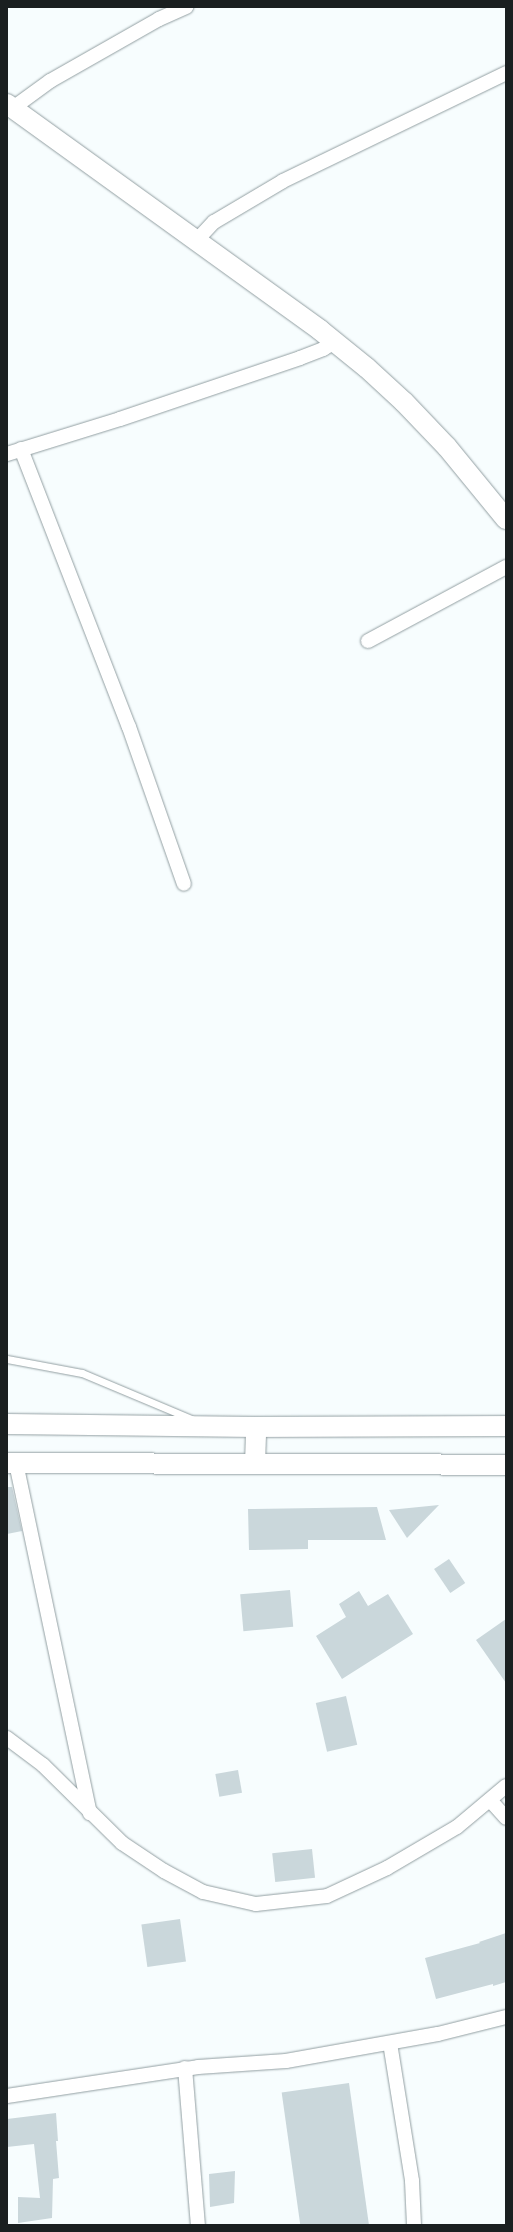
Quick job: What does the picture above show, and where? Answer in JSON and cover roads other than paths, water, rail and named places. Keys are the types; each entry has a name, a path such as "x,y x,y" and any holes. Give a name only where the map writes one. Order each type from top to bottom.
{"main road":[{"path":"10,106 335,342 367,368 404,402 447,447 506,519"},
{"path":"7,1424 256,1427 504,1425"},
{"path":"255,1463 256,1427"},
{"path":"11,1463 178,1465 255,1463 506,1466"}],"street":[{"path":"10,106 62,74 159,19 186,7"},
{"path":"196,242 214,222 283,181 506,73"},
{"path":"7,454 120,419 292,361 323,349 335,342"},
{"path":"21,449 129,727 184,884"},
{"path":"368,641 506,567"},
{"path":"11,1463 90,1813"},
{"path":"7,1738 43,1765 122,1843 164,1871 203,1892 256,1904 327,1896 387,1868 456,1827 506,1786"},
{"path":"490,1800 506,1818"},
{"path":"7,2096 185,2068 286,2061 438,2034 506,2017"},
{"path":"390,2043 412,2181 414,2225"},
{"path":"185,2068 198,2225"}],"lane":[{"path":"7,1359 82,1373 210,1426"}]}
